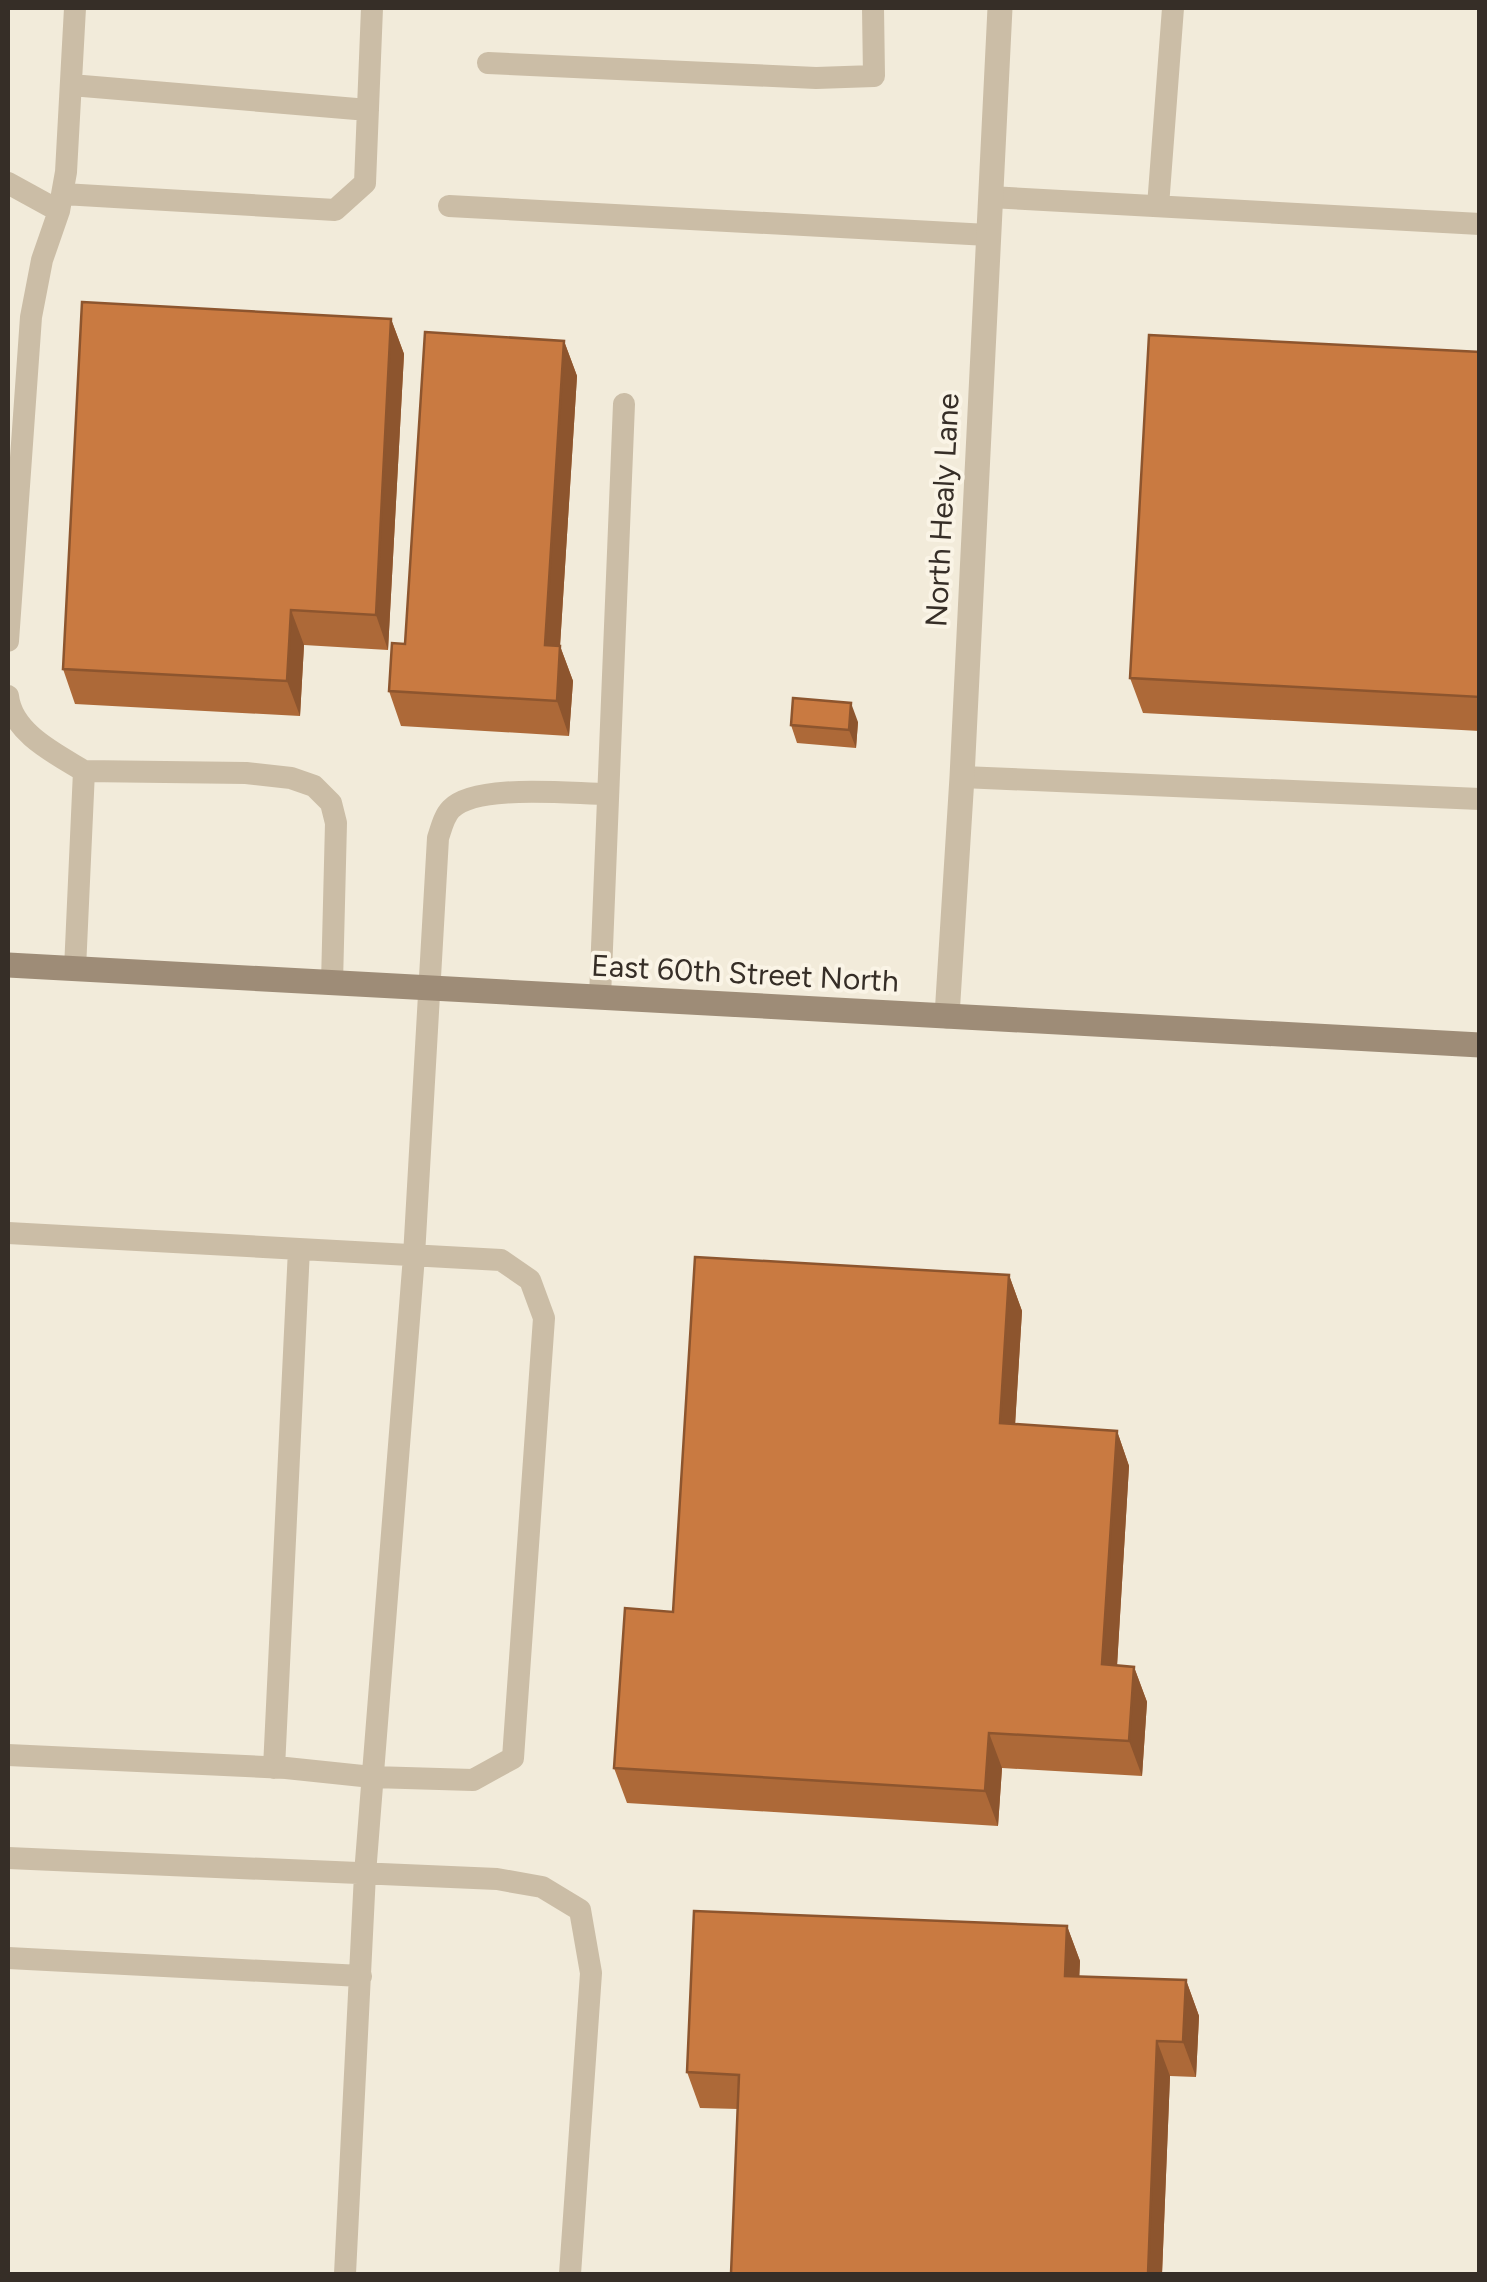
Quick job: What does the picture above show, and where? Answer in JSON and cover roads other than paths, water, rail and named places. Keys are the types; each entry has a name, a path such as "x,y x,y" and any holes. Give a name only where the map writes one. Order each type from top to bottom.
{"main road":[{"name":"East 60th Street North","path":"8,966 1480,1045"}],"street":[{"name":"North Healy Lane","path":"946,1016 962,778 1000,8"}],"lane":[{"path":"8,641 31,318 66,172 76,8"},
{"path":"8,183 61,203 335,210 365,183 372,8"},
{"path":"488,63 816,78 874,76 873,8"},
{"path":"1158,206 1173,8"},
{"path":"71,85 368,110"},
{"path":"990,197 1480,224"},
{"path":"449,206 988,234"},
{"path":"600,997 624,404"},
{"path":"8,696 9,705 28,733 84,771 246,773 291,778 314,786 331,802 336,823 332,982"},
{"path":"75,969 84,771"},
{"path":"962,778 1480,800"},
{"path":"346,2274 372,1777 414,1256 438,838 451,809 476,795 608,794"},
{"path":"8,1233 501,1260 530,1280 544,1318 513,1758 473,1780 8,1755"},
{"path":"274,1768 299,1249"},
{"path":"8,1858 497,1879 542,1886 580,1910 591,1973 570,2274"},
{"path":"8,1958 360,1976"}]}
